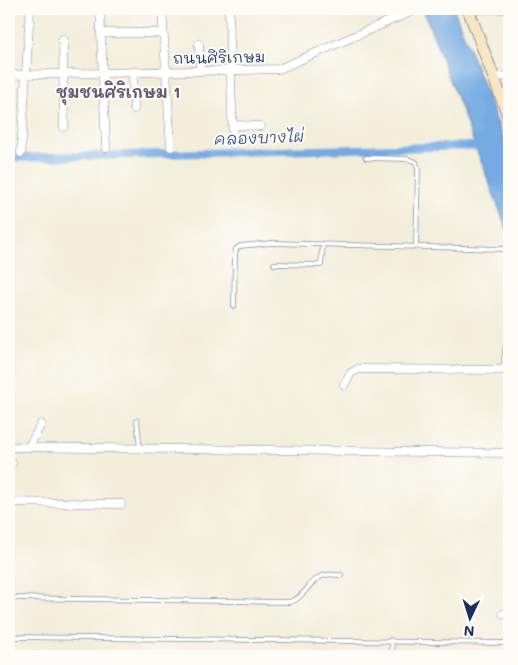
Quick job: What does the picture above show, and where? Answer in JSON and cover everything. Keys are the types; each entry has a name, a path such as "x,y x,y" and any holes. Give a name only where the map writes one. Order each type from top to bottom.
{"main road":[{"path":"468,9 494,77 507,105 509,118"}],"street":[{"path":"21,153 30,9"},
{"path":"100,9 106,148"},
{"path":"162,9 171,147"},
{"path":"229,9 233,144"},
{"name":"ถนนศิริเกษม","path":"9,75 279,68 417,9"},
{"path":"468,9 509,9"},
{"path":"101,33 164,34"},
{"path":"63,39 64,127"},
{"path":"199,44 200,71"},
{"path":"133,72 134,109"},
{"path":"494,77 509,76"},
{"path":"233,125 260,126"},
{"path":"344,385 351,373 358,369 506,370"},
{"path":"29,447 41,424"},
{"path":"9,447 509,454"},
{"path":"9,502 121,504"}],"lane":[{"path":"366,158 416,162 418,170 416,246"},
{"path":"234,306 235,256 238,247 272,243 503,249 509,246"},
{"path":"274,264 321,265 323,244"},
{"path":"506,370 505,352 509,332"},
{"path":"137,421 140,449"},
{"path":"9,598 290,602 304,593 320,577 326,575 341,576"},
{"path":"9,637 391,640 509,643"},
{"path":"391,640 393,656"}],"water":[{"path":"423,9 454,9 509,153 509,235"}],"waterway":[{"name":"คลองบางไผ่","path":"9,158 471,146 485,148"}],"district":[{"name":"ชุมชนศิริเกษม 1","path":"118,91"}]}
